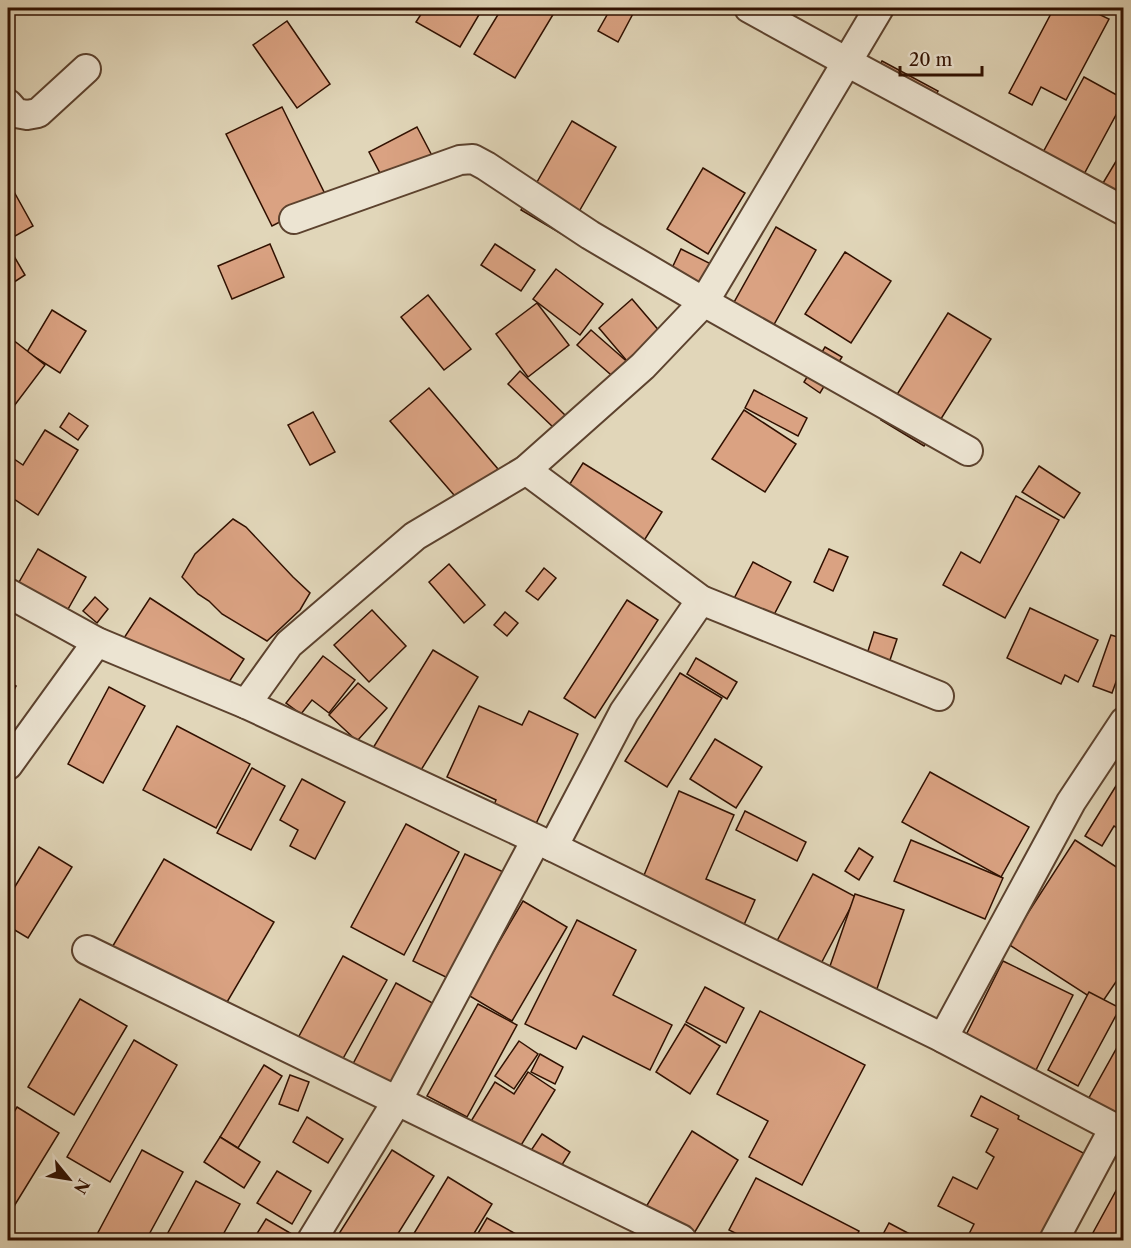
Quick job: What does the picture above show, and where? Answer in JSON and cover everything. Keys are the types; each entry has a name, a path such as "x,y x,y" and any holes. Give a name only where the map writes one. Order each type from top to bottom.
{"street":[{"path":"749,8 1124,211"},
{"path":"246,704 289,644 415,536 526,470 643,366 704,302 879,8"},
{"path":"8,104 16,113 27,115 38,113 86,69"},
{"path":"294,219 460,160 473,159 590,235 968,451"},
{"path":"526,470 701,600 939,696"},
{"path":"8,593 97,642 246,704 544,844 943,1038 1119,1131 1054,1240"},
{"path":"312,1240 397,1101 544,844 624,712 701,600"},
{"path":"8,765 97,642"},
{"path":"943,1038 1071,802 1124,722"},
{"path":"87,950 682,1240"}],"building":[{"path":"425,8 483,8 460,47 416,22"},
{"path":"502,8 557,8 515,78 474,54"},
{"path":"611,8 636,8 618,42 598,31"},
{"path":"1054,8 1086,8 1109,19 1066,100 1041,87 1032,105 1009,93"},
{"path":"287,21 330,84 297,108 253,45"},
{"path":"882,61 938,91 930,106 874,77"},
{"path":"1084,77 1124,100 1076,189 1035,167"},
{"path":"282,107 327,198 272,226 226,134"},
{"path":"572,121 616,147 565,236 521,210"},
{"path":"417,127 439,169 391,194 369,152"},
{"path":"1124,148 1124,215 1094,198"},
{"path":"703,168 745,193 708,254 667,229"},
{"path":"8,181 33,226 8,240"},
{"path":"776,227 816,250 763,344 723,322"},
{"path":"270,244 284,277 232,299 218,266"},
{"path":"495,244 535,270 521,291 481,265"},
{"path":"681,249 713,265 696,301 664,285"},
{"path":"11,251 25,275 8,286 8,254"},
{"path":"845,252 891,281 851,343 805,314"},
{"path":"556,269 603,304 580,335 533,299"},
{"path":"428,295 471,349 444,370 401,317"},
{"path":"632,299 661,333 627,361 599,328"},
{"path":"537,303 569,345 528,377 496,334"},
{"path":"52,310 86,331 60,373 27,352"},
{"path":"948,313 991,339 924,446 881,420"},
{"path":"591,330 632,366 618,381 577,345"},
{"path":"8,336 45,365 8,414"},
{"path":"825,347 842,357 820,393 804,382"},
{"path":"520,371 566,416 554,428 508,384"},
{"path":"429,388 498,469 460,502 390,421"},
{"path":"754,390 807,418 798,436 745,408"},
{"path":"744,410 796,444 765,492 712,459"},
{"path":"313,412 335,452 310,465 288,425"},
{"path":"69,413 88,426 78,440 60,427"},
{"path":"45,430 78,450 38,515 8,495 8,455 23,465"},
{"path":"583,463 662,512 635,555 556,506"},
{"path":"1039,466 1080,493 1064,518 1022,492"},
{"path":"1016,496 1059,520 1005,618 943,585 961,552 980,563"},
{"path":"233,519 246,527 310,593 300,610 267,641 222,614 182,577 195,554"},
{"path":"38,549 86,577 63,618 14,591"},
{"path":"829,549 848,557 833,591 814,582"},
{"path":"753,562 791,582 764,634 726,614"},
{"path":"449,564 485,605 464,623 429,582"},
{"path":"544,568 556,578 538,600 526,591"},
{"path":"95,597 108,609 97,623 83,611"},
{"path":"150,598 244,659 218,699 124,638"},
{"path":"627,600 658,620 595,718 564,698"},
{"path":"1030,608 1098,640 1078,682 1065,675 1061,684 1007,658"},
{"path":"372,610 406,646 369,682 334,645"},
{"path":"505,612 518,623 507,636 494,625"},
{"path":"874,632 897,639 889,663 861,673"},
{"path":"1111,635 1124,639 1124,660 1112,693 1093,686"},
{"path":"433,650 478,677 418,775 373,748"},
{"path":"323,656 355,680 329,713 312,700 301,714 286,703"},
{"path":"696,658 737,682 727,699 687,674"},
{"path":"680,673 722,698 667,787 625,761"},
{"path":"8,681 16,686 8,702"},
{"path":"358,683 387,708 357,741 329,715"},
{"path":"109,687 145,706 103,783 68,764"},
{"path":"479,706 522,725 529,711 578,734 533,830 492,810 496,800 447,777"},
{"path":"177,726 250,764 216,828 143,790"},
{"path":"715,739 762,767 736,808 690,779"},
{"path":"252,768 285,786 251,850 217,833"},
{"path":"930,772 1029,827 1001,877 902,822"},
{"path":"1124,773 1124,832 1114,826 1102,846 1085,836"},
{"path":"302,779 345,802 315,859 290,846 298,830 280,820"},
{"path":"679,791 734,815 706,879 755,900 739,936 637,892"},
{"path":"745,811 806,842 797,861 736,830"},
{"path":"406,824 459,852 404,955 351,927"},
{"path":"911,840 1003,878 985,919 894,881"},
{"path":"1075,840 1124,872 1124,970 1101,1004 1008,944"},
{"path":"39,847 72,867 28,938 8,926 8,898"},
{"path":"859,848 873,857 859,880 845,871"},
{"path":"465,854 512,876 460,984 413,961"},
{"path":"164,859 274,922 220,1014 104,961"},
{"path":"813,874 856,897 815,975 771,952"},
{"path":"855,894 904,910 870,1009 821,992"},
{"path":"523,901 567,927 512,1021 468,995"},
{"path":"577,920 636,950 613,995 672,1025 650,1070 583,1036 576,1049 525,1024"},
{"path":"343,956 387,980 336,1071 293,1047"},
{"path":"1003,961 1073,995 1034,1074 964,1039"},
{"path":"396,983 438,1006 388,1099 346,1077"},
{"path":"705,987 744,1008 726,1043 686,1022"},
{"path":"1089,992 1120,1008 1078,1086 1048,1070"},
{"path":"80,999 127,1026 74,1115 28,1087"},
{"path":"478,1004 517,1025 467,1117 427,1096"},
{"path":"760,1011 865,1065 802,1185 749,1157 768,1121 717,1094"},
{"path":"685,1024 720,1046 690,1094 656,1072"},
{"path":"1124,1035 1124,1123 1086,1103"},
{"path":"134,1040 177,1065 110,1182 67,1157"},
{"path":"519,1041 538,1054 514,1089 495,1076"},
{"path":"540,1054 563,1067 555,1084 531,1072"},
{"path":"264,1065 282,1076 238,1148 220,1137"},
{"path":"528,1072 555,1090 512,1160 465,1131 495,1082 514,1094"},
{"path":"290,1075 309,1082 298,1111 279,1104"},
{"path":"981,1096 1019,1116 1018,1119 1091,1157 1047,1240 975,1240 968,1236 974,1224 938,1206 953,1177 977,1189 994,1157 986,1152 998,1129 971,1116"},
{"path":"17,1107 59,1133 8,1216 8,1122"},
{"path":"307,1117 343,1139 328,1163 293,1142"},
{"path":"692,1131 738,1160 690,1240 638,1220"},
{"path":"542,1134 570,1152 555,1176 526,1158"},
{"path":"220,1137 260,1162 244,1188 204,1162"},
{"path":"142,1150 183,1172 146,1240 94,1240"},
{"path":"392,1150 434,1176 394,1240 335,1240"},
{"path":"277,1171 311,1191 292,1224 257,1203"},
{"path":"448,1177 492,1204 470,1240 410,1240"},
{"path":"756,1178 859,1231 854,1240 749,1240 729,1230"},
{"path":"1123,1178 1124,1240 1089,1240"},
{"path":"196,1181 240,1204 220,1240 164,1240"},
{"path":"487,1218 525,1239 474,1240"},
{"path":"266,1219 297,1237 295,1240 253,1240"},
{"path":"889,1223 921,1240 880,1240"}]}
